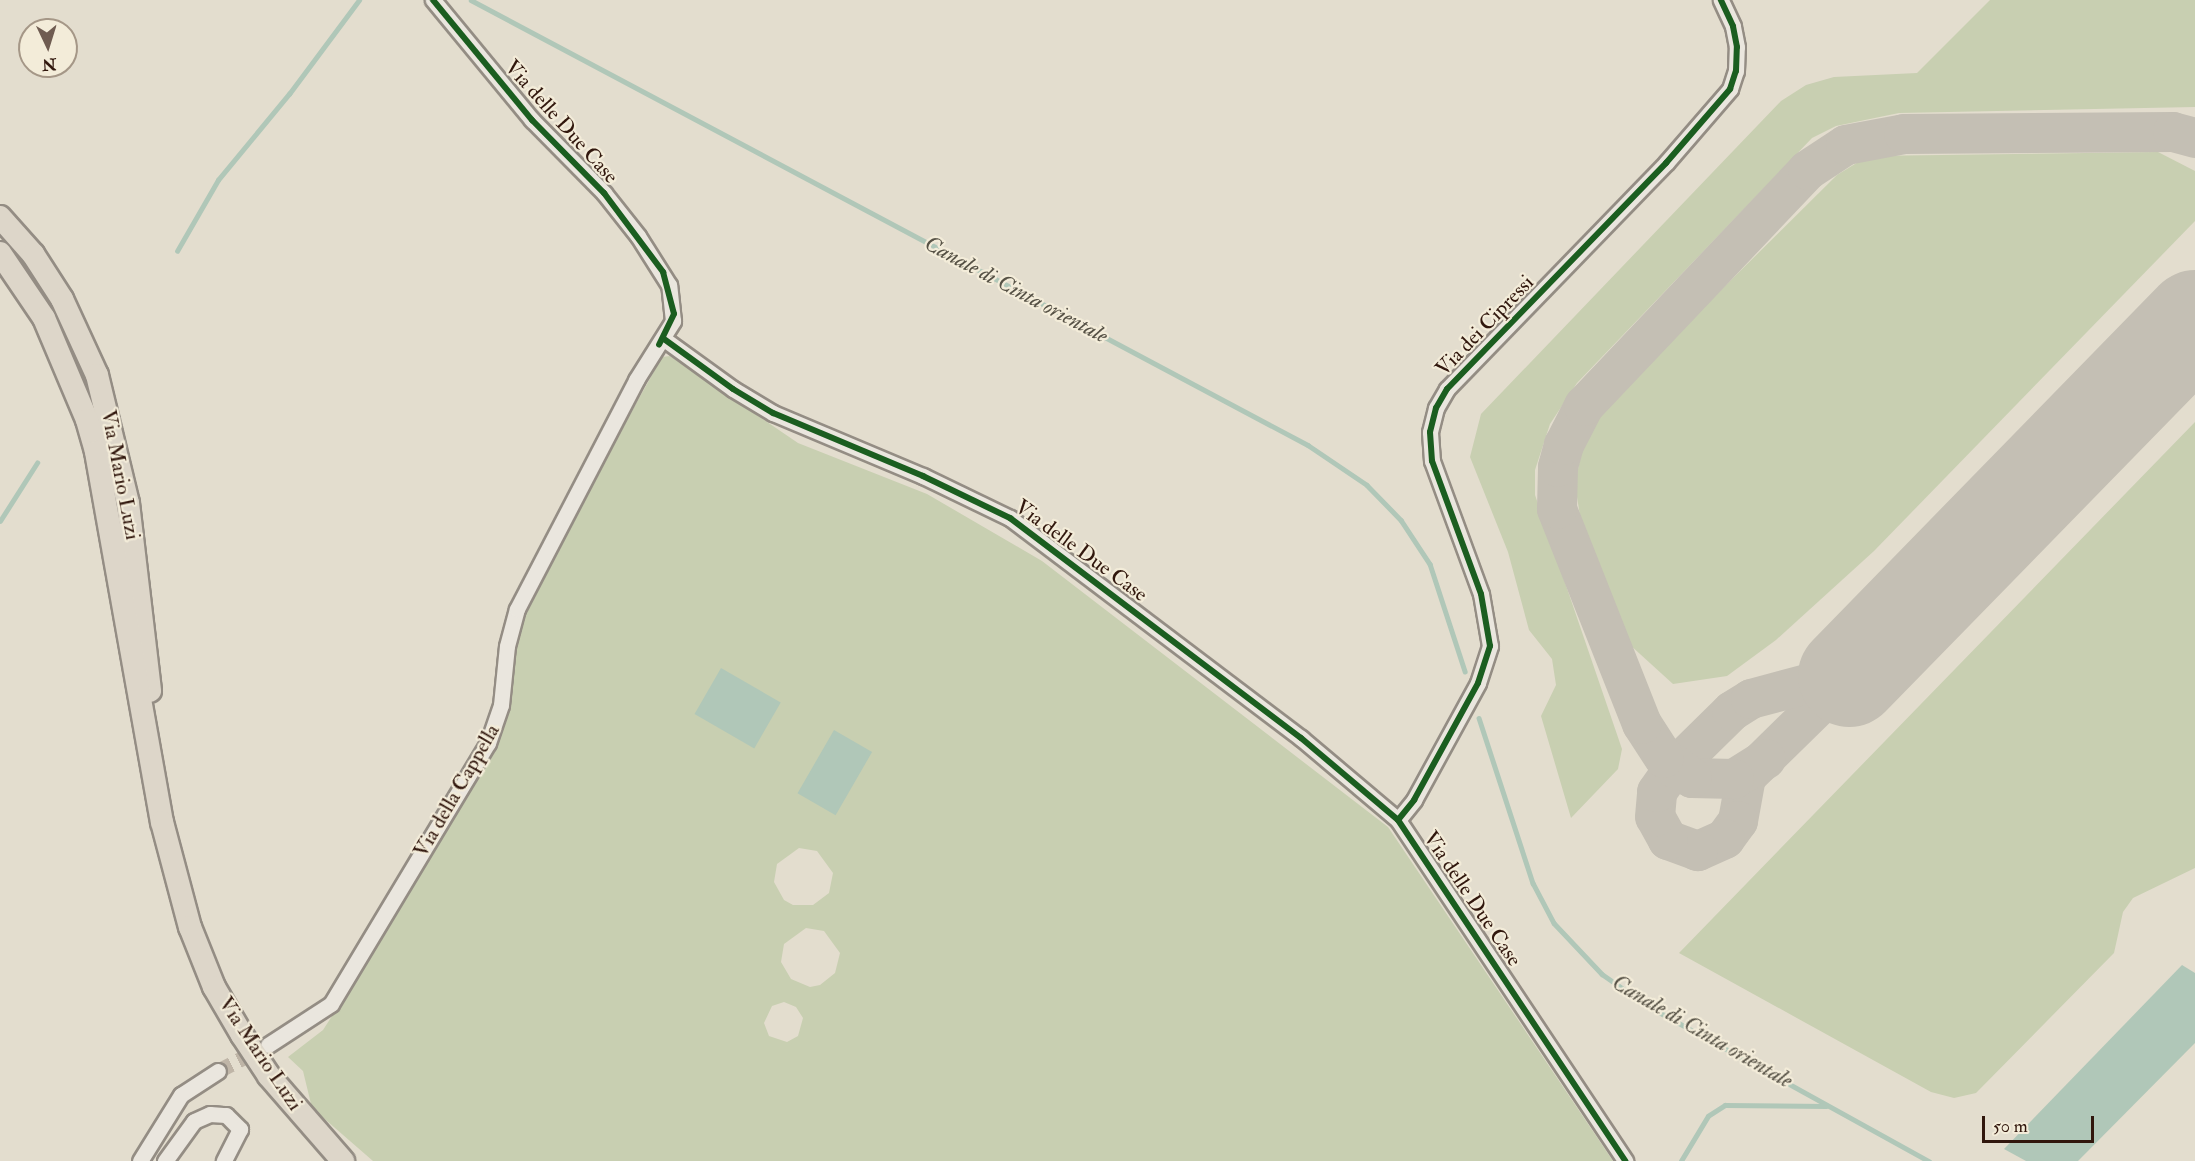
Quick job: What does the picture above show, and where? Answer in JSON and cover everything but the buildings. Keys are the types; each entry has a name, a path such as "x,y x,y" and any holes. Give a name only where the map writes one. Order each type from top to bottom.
{"main road":[{"name":"Via Mario Luzi","path":"0,217 33,254 62,299 97,375 110,416 128,503 140,585 149,676 152,761"},
{"name":"Via Mario Luzi","path":"0,253 44,318 87,420 106,497 137,696 178,888 214,987 269,1076 343,1161"}],"street":[{"name":"Via delle Due Case","path":"433,0 532,120 604,193 663,272 674,314 664,339 733,389 773,413 922,476 1010,518 1273,717 1398,820 1625,1161"},
{"name":"Via dei Cipressi","path":"1398,820 1414,800 1478,683 1490,646 1481,594 1432,461 1430,432 1436,408 1447,389 1666,163 1730,89 1736,71 1737,47 1733,26 1721,0"},
{"name":"Via della Cappella","path":"268,1045 332,1004 488,743 499,719 507,646 517,609 636,380 664,339"},
{"path":"140,1161 181,1095 218,1071"},
{"path":"165,1161 194,1121 210,1114 226,1115 240,1129 224,1161"}],"shaded area":[{"path":"1990,0 2195,0 2195,107 1899,113 1836,126 1812,138 1577,383 1550,424 1535,470 1535,495 1622,749 1618,769 1571,818 1541,716 1556,685 1552,659 1529,630 1508,552 1470,457 1481,414 1781,101 1806,85 1834,77 1917,73"},
{"path":"2158,152 2195,171 2195,221 1874,551 1776,640 1727,676 1673,684 1629,644 1580,516 1575,484 1584,440 1609,401 1837,175 1868,156"},
{"path":"670,356 798,443 927,494 1042,561 1388,827 1613,1161 373,1161 312,1108 303,1071 288,1057 323,1030 390,926 507,717 511,699 510,660 523,607 662,357","holes":["799,848 817,851 833,873 829,893 813,905 793,905 784,900 774,882 777,864","806,928 824,931 840,953 835,973 820,985 810,987 791,979 781,962 784,944","784,1002 796,1007 803,1018 798,1036 787,1042 769,1036 764,1023 772,1006"]},
{"path":"2195,422 2195,868 2133,898 2123,912 2114,953 1976,1093 1954,1098 1931,1092 1679,953"},
{"path":"721,668 781,702 754,748 694,714"},
{"path":"834,730 872,752 836,815 798,793"},
{"path":"2182,965 2195,973 2195,1043 2078,1161 2026,1161 2004,1149"}],"waterway":[{"path":"177,251 218,180 289,94 359,0"},
{"name":"Canale di Cinta orientale","path":"471,0 1308,445 1367,485 1401,520 1430,564 1465,671"},
{"path":"0,521 37,463"},
{"name":"Canale di Cinta orientale","path":"1479,718 1533,883 1554,923 1602,974 1648,1006 1929,1161"},
{"path":"1681,1161 1708,1116 1725,1105 1826,1106"}],"taxiway":[{"path":"1766,759 1734,779 1692,778 1664,758 1642,724 1557,509 1558,467 1564,445 1584,406 1808,170 1846,145 1904,134 2173,132 2195,138"},
{"path":"1849,676 1746,777 1738,821 1725,839 1698,851 1668,840 1655,817 1657,792 1674,768 1732,711 1751,699 1837,676 1897,627"}],"runway":[{"path":"1849,676 2195,321"}],"tunnel":[{"path":"218,1071 260,1049"}],"cycle path":[{"path":"433,0 532,120 604,193 663,272 674,314 659,345"},
{"path":"1398,820 1414,800 1478,683 1490,646 1481,594 1432,461 1430,432 1436,408 1447,389 1666,163 1730,89 1736,71 1737,47 1733,26 1721,0"},
{"path":"664,339 733,389 773,413 923,476 1010,518 1301,738 1398,820 1625,1161"}]}
